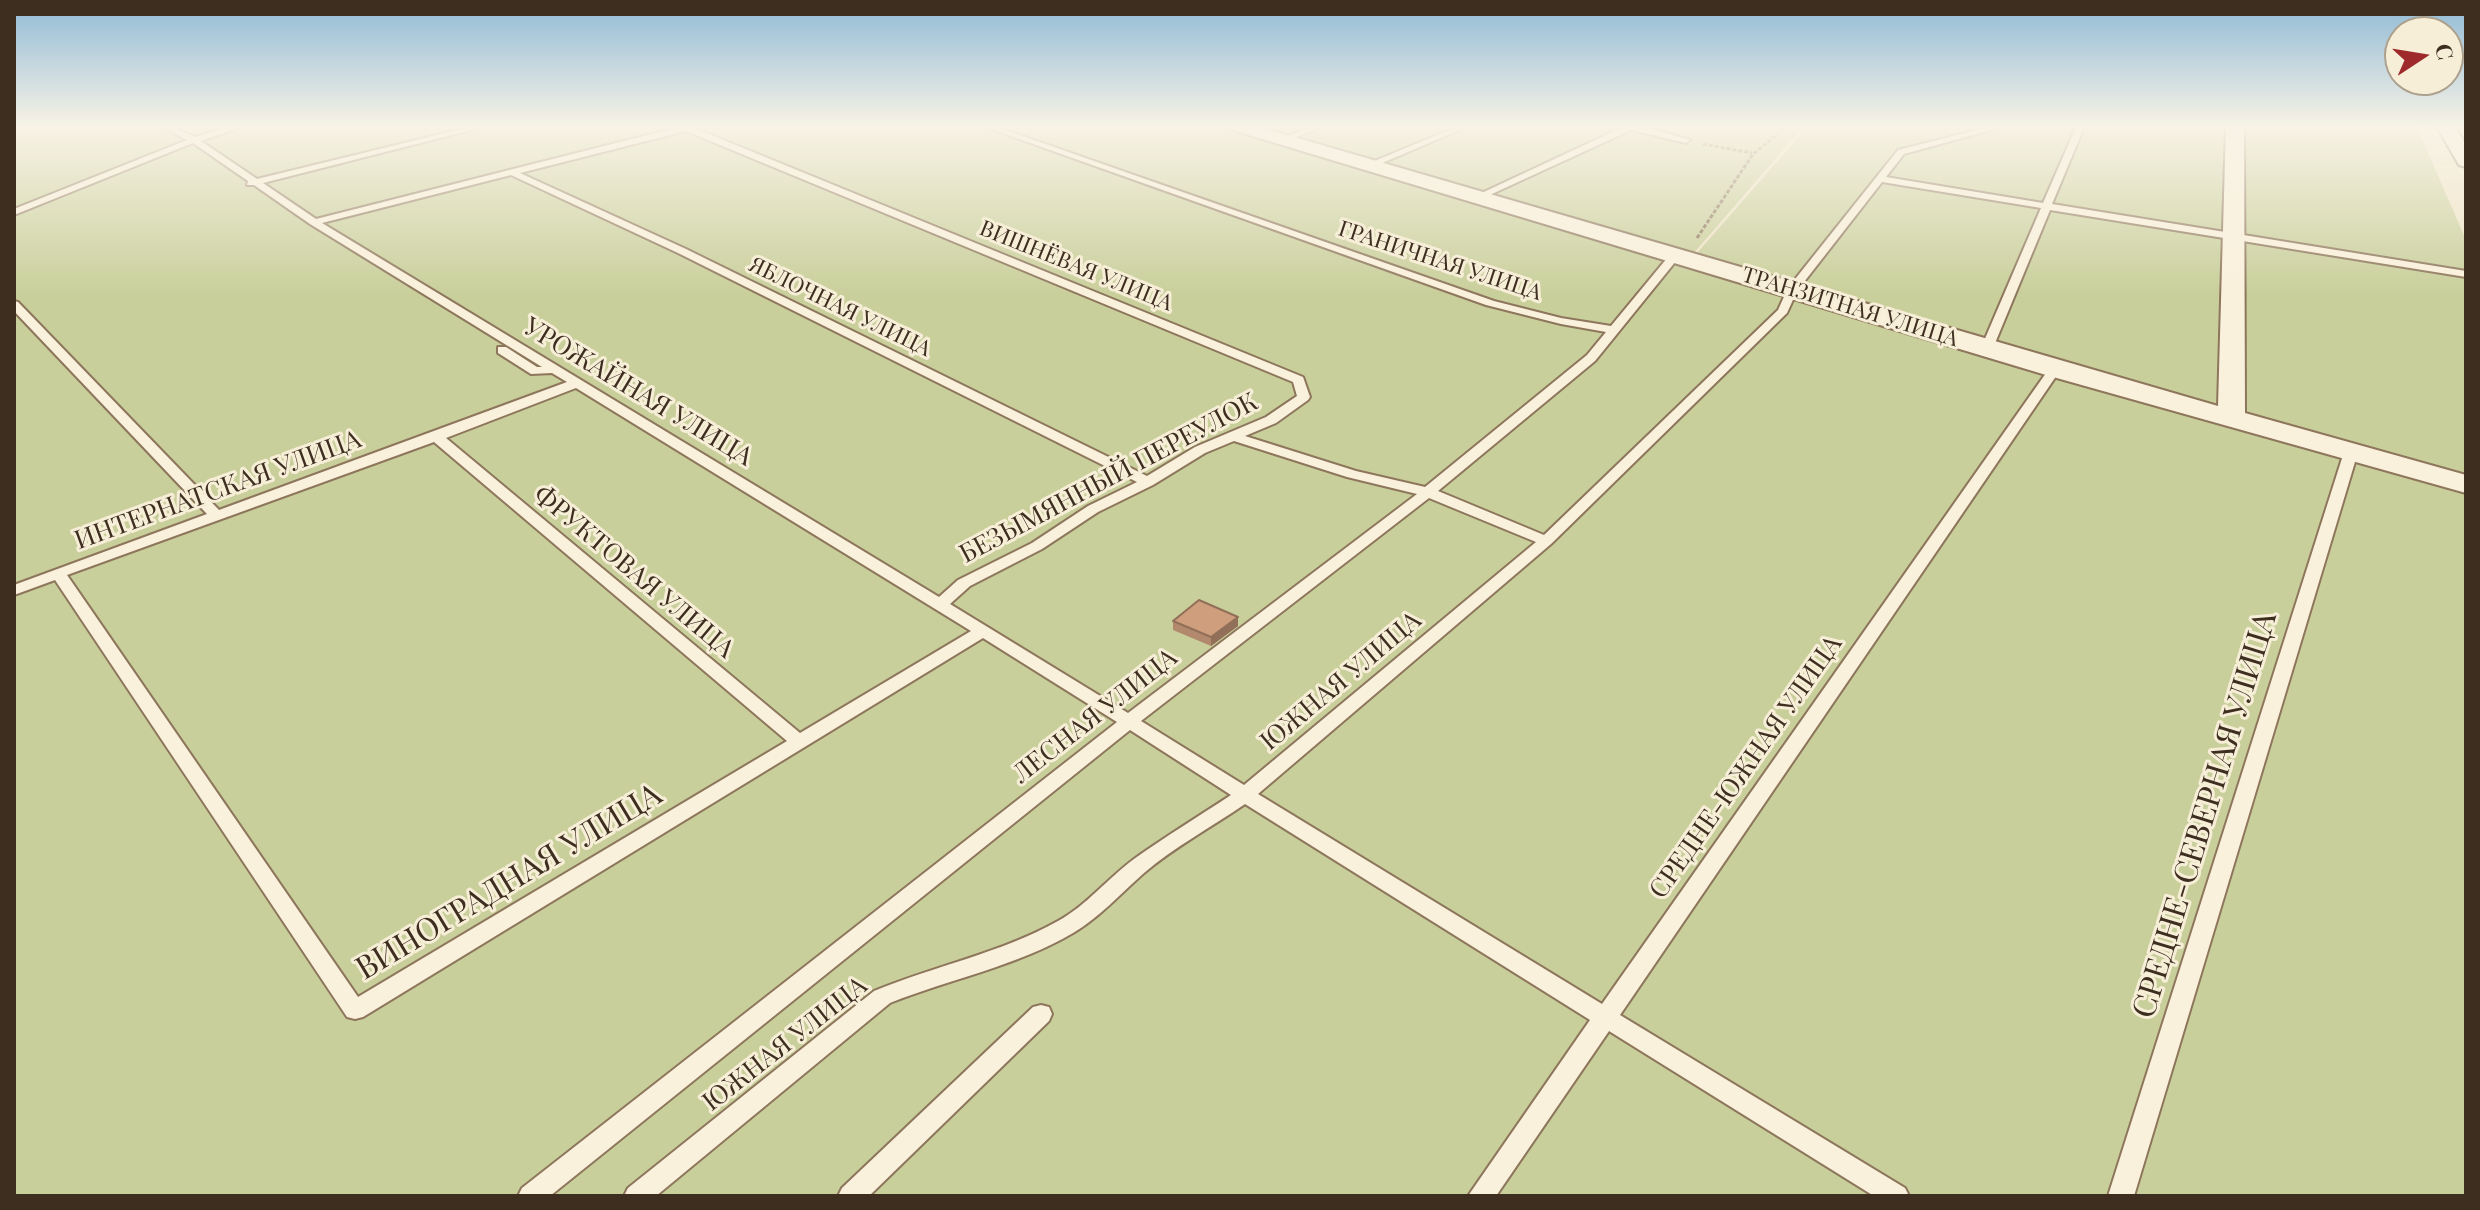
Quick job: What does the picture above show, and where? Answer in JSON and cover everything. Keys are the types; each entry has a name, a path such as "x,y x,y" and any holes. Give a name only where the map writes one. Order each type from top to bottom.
{"street":[{"name":"ТРАНЗИТНАЯ УЛИЦА","path":"1426,181 2055,369 2466,484"},
{"path":"2231,418 2234,181"}],"lane":[{"path":"14,212 90,181"},
{"path":"250,181 247,184 535,371 554,369"},
{"name":"УРОЖАЙНАЯ УЛИЦА","path":"254,181 314,222 940,604 1896,1196"},
{"path":"314,222 474,181"},
{"name":"ЯБЛОЧНАЯ УЛИЦА","path":"531,181 682,251 1148,482"},
{"name":"ВИШНЁВАЯ УЛИЦА","path":"817,181 1299,380 1304,397"},
{"name":"ГРАНИЧНАЯ УЛИЦА","path":"1145,181 1490,303 1561,321 1614,330"},
{"path":"1478,197 1510,181"},
{"name":"ЮЖНАЯ УЛИЦА","path":"637,1196 882,997 1025,947 1066,927 1091,910 1139,866 1245,795 1546,541 1783,311 1792,290 1878,181"},
{"path":"1896,181 2466,274"},
{"path":"1987,348 2057,181"},
{"name":"ЛЕСНАЯ УЛИЦА","path":"531,1196 1129,721 1428,492 1591,358 1674,257"},
{"path":"14,304 216,515"},
{"name":"СРЕДНЕ-ЮЖНАЯ УЛИЦА","path":"1481,1196 2055,369"},
{"name":"ИНТЕРНАТСКАЯ УЛИЦА","path":"14,590 216,515 438,438 576,383"},
{"name":"БЕЗЫМЯННЫЙ ПЕРЕУЛОК","path":"940,604 964,583 1037,546 1093,509 1148,482 1200,450 1271,420 1304,397"},
{"path":"1236,437 1352,474 1428,492 1546,541"},
{"name":"ФРУКТОВАЯ УЛИЦА","path":"438,438 799,742"},
{"name":"СРЕДНЕ-СЕВЕРНАЯ УЛИЦА","path":"2121,1196 2351,452"},
{"name":"ВИНОГРАДНАЯ УЛИЦА","path":"58,573 355,1010 983,631"},
{"path":"851,1196 1041,1014"}],"path":[{"path":"1674,257 1694,242 1735,181"}],"green space":[{"path":"14,181 1756,181 1693,254 2466,479 2466,1196 14,1196"},
{"path":"1760,181 2441,181 2466,240 2466,478 1697,253"}],"building":[{"path":"1199,600 1238,617 1211,637 1173,621"}]}
